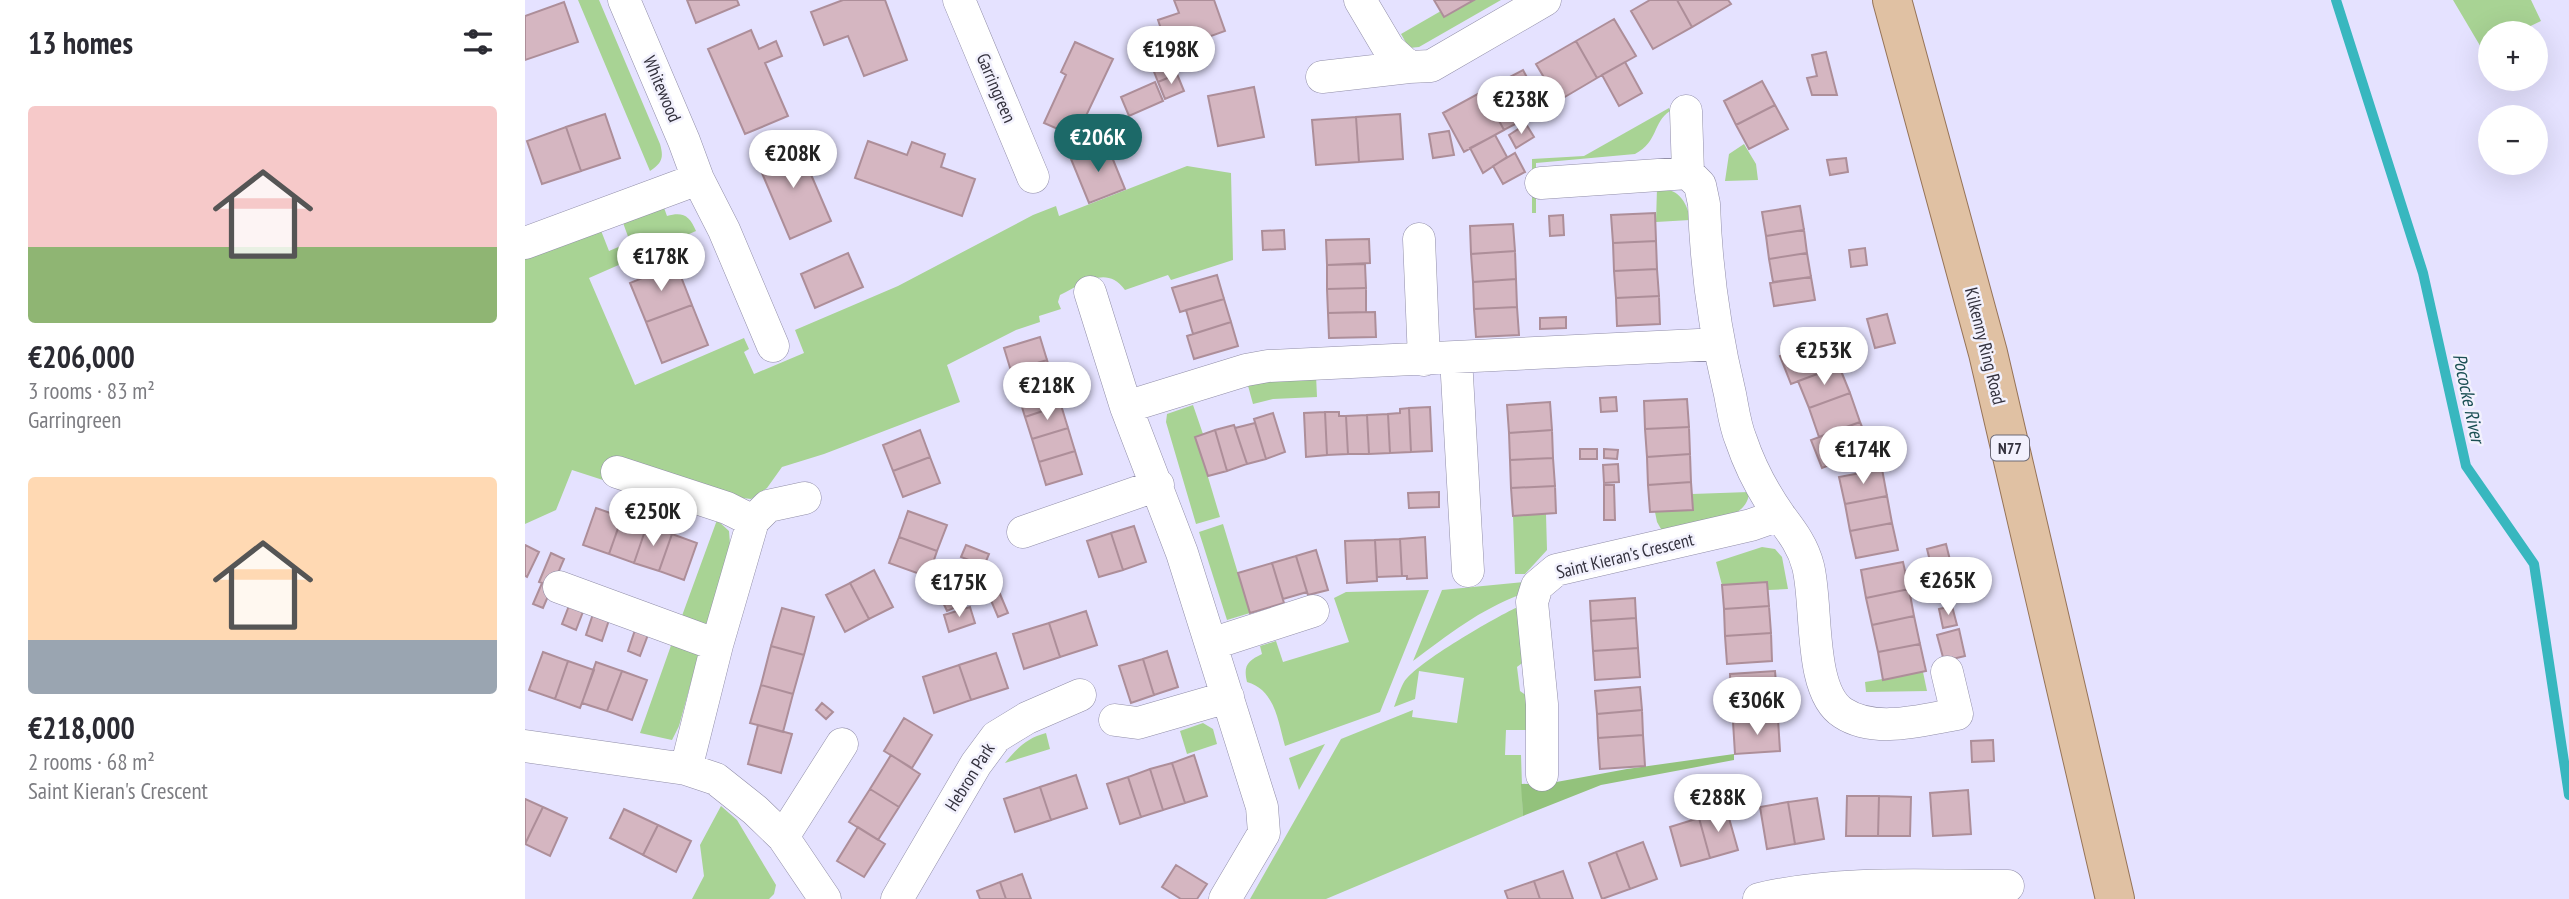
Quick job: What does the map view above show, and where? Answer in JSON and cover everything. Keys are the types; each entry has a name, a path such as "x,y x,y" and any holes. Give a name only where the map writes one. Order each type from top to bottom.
{"main road":[{"name":"Kilkenny Ring Road","path":"1892,0 1988,353 2115,899"}],"street":[{"name":"Whitewood","path":"624,0 698,179 724,230 773,346"},
{"name":"Garringreen","path":"959,0 1033,177"},
{"path":"1360,0 1389,49 1409,67"},
{"path":"1322,77 1431,66 1545,0"},
{"path":"1686,111 1688,173 1700,185 1705,204 1719,344 1740,439 1757,478 1798,540 1809,567 1822,680 1829,698 1841,712 1863,722 1897,723 1957,714 1947,672"},
{"path":"1541,183 1688,173"},
{"path":"525,243 698,179"},
{"path":"1419,239 1424,360"},
{"path":"1090,292 1126,407 1158,485 1211,643 1262,807 1264,833 1225,899"},
{"path":"1126,407 1246,370 1268,366 1719,344"},
{"path":"1455,358 1468,571"},
{"path":"617,472 727,508 753,521"},
{"path":"1023,532 1158,485"},
{"path":"686,769 717,645 753,521 768,506 805,498"},
{"name":"Saint Kieran's Crescent","path":"1542,775 1542,704 1532,602 1537,586 1556,570 1751,526 1779,515"},
{"path":"559,587 717,645"},
{"path":"1211,643 1313,611"},
{"name":"Hebron Park","path":"897,899 976,764 996,737 1027,718 1080,695"},
{"path":"1115,720 1138,723 1227,697"},
{"path":"783,837 842,744"},
{"path":"525,746 686,769 716,779 783,837 825,899"},
{"path":"1759,899 1786,893 1869,893 2008,886"}],"green space":[{"path":"578,0 599,0 660,144 661,160 650,171"},
{"path":"1460,0 1501,0 1419,47 1409,48 1401,34"},
{"path":"2453,0 2531,0 2541,21 2478,21 2478,42"},
{"path":"1669,108 1670,111 1660,121 1652,138 1635,154 1536,163 1536,213 1532,213 1532,159 1584,156"},
{"path":"1744,144 1756,164 1758,180 1725,181 1729,154"},
{"path":"1187,166 1231,173 1233,260 1171,280 1168,275 1125,290 1118,282 1102,277 1077,286 1060,295 1058,302 1061,309 1039,316 1040,322 1016,330 947,365 960,402 824,454 782,467 767,488 751,499 606,481 572,470 556,510 525,524 525,258 600,228 609,251 630,242 622,220 663,205 667,216 685,216 696,231 589,278 635,385 744,338 749,349 744,352 754,374 804,353 795,330 898,286 1033,215 1056,206 1059,216"},
{"path":"1657,188 1670,190 1680,196 1690,220 1656,222"},
{"path":"1316,375 1317,397 1273,399 1253,404 1247,382"},
{"path":"1193,405 1203,434 1196,437 1220,517 1196,524 1166,422 1167,414"},
{"path":"1749,492 1747,502 1740,510 1718,521 1670,532 1661,529 1657,522 1655,512 1692,510 1692,494"},
{"path":"1546,514 1547,550 1525,574 1515,574 1513,516"},
{"path":"717,520 729,531 730,544 705,634 679,624"},
{"path":"1223,524 1250,613 1227,620 1199,532"},
{"path":"1762,547 1775,549 1782,557 1788,589 1768,590 1767,582 1722,585 1716,562"},
{"path":"1524,582 1522,594 1478,615 1413,661 1442,590"},
{"path":"1429,590 1380,712 1285,746 1269,699 1264,692 1247,682 1246,668 1250,661 1262,654 1260,646 1276,641 1283,662 1349,642 1334,598 1346,592"},
{"path":"1520,606 1526,660 1517,667 1520,691 1527,696 1532,730 1506,730 1505,755 1521,755 1523,816 1326,899 1250,899 1341,739 1413,710 1412,717 1457,723 1464,678 1419,671 1415,699 1394,707 1404,682 1440,652"},
{"path":"674,637 701,646 679,726 672,740 640,733"},
{"path":"1923,672 1927,691 1866,692 1865,682"},
{"path":"1203,723 1213,729 1217,744 1187,754 1180,731"},
{"path":"1046,733 1050,749 1005,763 1023,744"},
{"path":"1325,744 1299,790 1289,758"},
{"path":"1734,754 1734,760 1601,785 1523,816 1521,784 1551,783"},
{"path":"721,806 737,820 776,885 774,894 769,899 692,899 704,876 700,845"}],"building":[{"path":"687,0 737,0 739,5 696,23"},
{"path":"843,0 885,0 907,60 864,76 848,36 824,45 811,12"},
{"path":"1174,0 1214,0 1225,31 1189,44 1186,33 1165,41 1158,20 1179,13"},
{"path":"1434,0 1474,0 1444,17"},
{"path":"1650,0 1677,0 1692,27 1653,49 1631,11"},
{"path":"1677,0 1728,0 1731,4 1692,27"},
{"path":"564,2 578,42 525,60 525,16"},
{"path":"1614,19 1636,56 1597,78 1576,41"},
{"path":"751,30 759,49 776,41 782,56 765,63 788,116 745,134 708,49"},
{"path":"1576,41 1597,78 1558,101 1536,64"},
{"path":"1075,42 1113,59 1076,137 1044,123 1066,75 1061,72"},
{"path":"1826,52 1837,95 1812,95 1807,78 1817,76 1812,55"},
{"path":"1170,56 1177,74 1158,82 1151,64"},
{"path":"1625,62 1642,93 1619,106 1602,75"},
{"path":"1523,70 1544,109 1504,130 1483,91"},
{"path":"1177,74 1184,91 1165,99 1158,82"},
{"path":"1762,81 1775,105 1736,125 1724,101"},
{"path":"1155,82 1163,101 1129,116 1121,97"},
{"path":"1254,87 1264,137 1218,146 1208,96"},
{"path":"1483,91 1504,130 1464,152 1443,113"},
{"path":"1775,105 1788,129 1749,149 1736,125"},
{"path":"605,114 620,158 581,171 566,127"},
{"path":"1400,114 1403,159 1359,162 1356,117"},
{"path":"1356,117 1359,162 1316,165 1312,120"},
{"path":"1526,124 1534,137 1516,148 1509,135"},
{"path":"566,127 581,171 542,184 527,141"},
{"path":"1449,131 1454,155 1433,158 1429,134"},
{"path":"1495,135 1507,157 1483,173 1470,148"},
{"path":"868,141 907,155 912,142 945,154 941,167 975,179 962,216 855,178"},
{"path":"797,142 831,221 790,239 756,159"},
{"path":"1107,145 1125,189 1089,203 1071,159"},
{"path":"1515,153 1525,172 1503,184 1493,166"},
{"path":"1846,158 1848,172 1830,175 1827,160"},
{"path":"1800,206 1804,230 1766,236 1762,212"},
{"path":"1655,213 1656,241 1613,243 1611,215"},
{"path":"1563,215 1564,235 1550,236 1549,216"},
{"path":"1513,224 1515,251 1471,254 1470,226"},
{"path":"1284,230 1285,249 1263,250 1262,231"},
{"path":"1804,230 1807,253 1769,259 1766,236"},
{"path":"1369,239 1370,263 1327,265 1326,240"},
{"path":"1656,241 1657,269 1614,271 1613,243"},
{"path":"1865,248 1867,265 1851,267 1849,250"},
{"path":"1515,251 1516,279 1473,282 1471,254"},
{"path":"848,253 863,287 815,308 801,274"},
{"path":"1807,253 1811,277 1773,282 1769,259"},
{"path":"676,264 692,305 646,322 630,283"},
{"path":"1365,264 1366,288 1327,289 1327,265"},
{"path":"1657,269 1659,296 1616,298 1614,271"},
{"path":"1217,275 1224,299 1180,312 1172,288"},
{"path":"1811,277 1815,300 1774,306 1770,283"},
{"path":"1516,279 1517,307 1474,309 1473,282"},
{"path":"1366,288 1366,312 1328,313 1327,289"},
{"path":"1659,296 1660,324 1617,326 1616,298"},
{"path":"1224,299 1231,322 1193,334 1186,310"},
{"path":"692,305 708,345 662,363 646,322"},
{"path":"1517,307 1519,335 1476,337 1474,309"},
{"path":"1375,312 1376,337 1329,338 1328,313"},
{"path":"1887,314 1895,343 1875,348 1867,319"},
{"path":"1566,317 1566,328 1540,329 1540,318"},
{"path":"1231,322 1238,346 1194,359 1187,336"},
{"path":"1040,337 1047,360 1011,371 1004,348"},
{"path":"1829,337 1839,366 1791,384 1780,356"},
{"path":"1047,360 1054,383 1018,394 1011,371"},
{"path":"1839,366 1850,393 1809,408 1798,381"},
{"path":"1054,383 1061,405 1025,417 1018,394"},
{"path":"1850,393 1860,422 1819,437 1809,408"},
{"path":"1616,397 1617,411 1601,412 1600,398"},
{"path":"1687,399 1689,427 1645,429 1644,401"},
{"path":"1550,402 1552,430 1509,433 1507,405"},
{"path":"1061,405 1068,428 1032,439 1025,417"},
{"path":"1430,407 1432,451 1411,452 1409,408"},
{"path":"1409,408 1411,452 1390,453 1388,414 1400,413 1400,409"},
{"path":"1325,412 1327,455 1306,457 1304,413"},
{"path":"1325,412 1339,412 1339,416 1346,416 1348,454 1327,455"},
{"path":"1273,413 1285,452 1266,459 1254,419"},
{"path":"1388,414 1390,453 1369,454 1367,415"},
{"path":"1367,415 1369,454 1348,454 1346,416"},
{"path":"1860,422 1871,449 1822,468 1811,440"},
{"path":"1255,423 1266,459 1247,464 1235,428"},
{"path":"1234,425 1247,464 1227,471 1215,430"},
{"path":"1689,427 1690,454 1647,457 1645,429"},
{"path":"1068,428 1075,451 1039,462 1032,439"},
{"path":"920,430 930,457 893,471 883,445"},
{"path":"1215,430 1227,471 1208,476 1195,437"},
{"path":"1552,430 1553,458 1510,460 1509,433"},
{"path":"1580,449 1597,449 1597,459 1580,459"},
{"path":"1604,449 1618,450 1617,459 1604,458"},
{"path":"1075,451 1082,474 1046,485 1039,462"},
{"path":"1690,454 1691,482 1648,485 1647,457"},
{"path":"930,457 940,483 903,497 893,471"},
{"path":"1553,458 1555,486 1511,488 1510,460"},
{"path":"1618,464 1619,482 1604,483 1603,465"},
{"path":"1882,469 1887,496 1845,504 1839,477"},
{"path":"1691,482 1693,510 1650,512 1648,485"},
{"path":"1604,485 1614,485 1615,520 1604,520"},
{"path":"1555,486 1556,513 1513,516 1511,488"},
{"path":"1439,492 1439,507 1409,508 1408,493"},
{"path":"1887,496 1892,523 1850,531 1845,504"},
{"path":"596,508 622,517 609,554 583,545"},
{"path":"908,511 947,525 937,551 899,537"},
{"path":"622,517 647,525 634,563 609,554"},
{"path":"1892,523 1898,550 1856,558 1850,531"},
{"path":"647,525 672,534 659,571 634,563"},
{"path":"1134,526 1146,562 1123,570 1111,533"},
{"path":"1111,533 1123,570 1099,577 1087,541"},
{"path":"672,534 697,543 684,580 659,571"},
{"path":"899,537 937,551 928,577 889,563"},
{"path":"1425,537 1427,578 1407,579 1407,576 1402,576 1400,539"},
{"path":"1400,539 1402,576 1377,577 1375,540"},
{"path":"1375,540 1377,581 1347,583 1345,541"},
{"path":"1946,544 1954,576 1935,581 1927,549"},
{"path":"525,545 539,552 527,577 525,576"},
{"path":"966,545 989,554 984,566 961,557"},
{"path":"1316,550 1328,590 1308,595 1296,556"},
{"path":"551,553 564,559 552,587 539,582"},
{"path":"1296,556 1307,592 1283,599 1272,563"},
{"path":"1903,562 1909,589 1866,598 1861,570"},
{"path":"1272,563 1284,603 1250,613 1238,573"},
{"path":"874,570 893,607 869,619 850,583"},
{"path":"1955,579 1958,592 1939,595 1936,583"},
{"path":"1767,582 1769,606 1724,609 1722,585"},
{"path":"542,583 552,587 543,608 533,604"},
{"path":"850,583 869,619 845,632 826,595"},
{"path":"963,584 970,601 947,611 939,594"},
{"path":"1909,589 1914,616 1872,625 1866,598"},
{"path":"1000,594 1008,613 998,617 990,598"},
{"path":"1635,598 1636,618 1591,621 1590,601"},
{"path":"570,603 584,609 576,630 562,624"},
{"path":"1769,606 1771,633 1725,636 1724,609"},
{"path":"1952,606 1957,625 1943,628 1939,609"},
{"path":"970,607 975,623 949,632 944,615"},
{"path":"782,608 814,617 804,655 771,646"},
{"path":"594,611 610,617 602,641 586,635"},
{"path":"1086,611 1097,645 1060,657 1049,623"},
{"path":"1914,616 1920,644 1878,652 1872,625"},
{"path":"1636,618 1638,648 1593,651 1591,621"},
{"path":"1049,623 1060,657 1024,669 1013,634"},
{"path":"636,627 649,632 640,656 628,651"},
{"path":"1959,629 1965,656 1944,661 1937,635"},
{"path":"1771,633 1772,661 1727,664 1725,636"},
{"path":"1920,644 1926,671 1883,680 1878,652"},
{"path":"771,646 804,655 793,694 761,685"},
{"path":"1638,648 1640,677 1595,680 1593,651"},
{"path":"1167,651 1178,687 1154,695 1143,659"},
{"path":"543,652 568,661 555,699 529,690"},
{"path":"996,653 1008,688 971,700 959,665"},
{"path":"1143,659 1154,695 1131,703 1119,666"},
{"path":"568,661 594,670 580,708 555,699"},
{"path":"596,662 622,671 607,711 582,703"},
{"path":"959,665 971,700 934,713 923,677"},
{"path":"622,671 647,680 632,720 607,711"},
{"path":"1775,671 1777,695 1731,698 1730,674"},
{"path":"761,685 793,694 783,732 750,723"},
{"path":"1640,687 1642,710 1597,714 1595,691"},
{"path":"1777,695 1778,719 1733,722 1731,698"},
{"path":"822,703 833,712 826,719 816,710"},
{"path":"1642,710 1643,735 1598,738 1597,714"},
{"path":"904,718 932,735 912,768 884,751"},
{"path":"1778,719 1780,751 1735,754 1733,722"},
{"path":"758,725 792,734 781,773 748,764"},
{"path":"1643,735 1645,766 1600,769 1598,738"},
{"path":"1993,740 1994,761 1972,762 1971,741"},
{"path":"891,755 920,774 899,807 870,789"},
{"path":"1194,755 1207,796 1185,803 1172,763"},
{"path":"1172,763 1185,803 1163,810 1150,769"},
{"path":"1150,769 1163,810 1141,817 1128,777"},
{"path":"1076,775 1087,808 1051,820 1040,787"},
{"path":"1128,777 1141,817 1120,824 1107,784"},
{"path":"1040,787 1051,820 1015,832 1004,799"},
{"path":"870,789 899,807 878,840 849,822"},
{"path":"1968,790 1971,834 1933,836 1930,793"},
{"path":"1847,796 1879,796 1878,836 1846,836"},
{"path":"1879,796 1911,797 1910,836 1878,836"},
{"path":"1817,798 1824,839 1795,844 1788,802"},
{"path":"525,799 543,807 525,844"},
{"path":"1788,802 1795,844 1767,849 1760,807"},
{"path":"543,807 567,818 550,856 525,844"},
{"path":"624,809 658,825 643,855 610,838"},
{"path":"1727,811 1738,850 1710,858 1699,818"},
{"path":"1699,818 1710,858 1681,866 1670,827"},
{"path":"658,825 691,841 676,872 643,855"},
{"path":"858,827 885,844 864,877 837,861"},
{"path":"1643,842 1657,879 1630,889 1616,852"},
{"path":"1616,852 1630,889 1602,899 1589,863"},
{"path":"1176,865 1207,884 1197,899 1181,899 1162,887"},
{"path":"1563,871 1573,899 1540,899 1534,881"},
{"path":"1022,874 1031,899 1006,899 1000,882"},
{"path":"1534,881 1540,899 1508,899 1505,891"},
{"path":"1000,882 1006,899 980,899 977,891"}],"waterway":[{"name":"Pococke River","path":"2336,0 2423,273 2466,466 2534,564 2569,795"}]}
